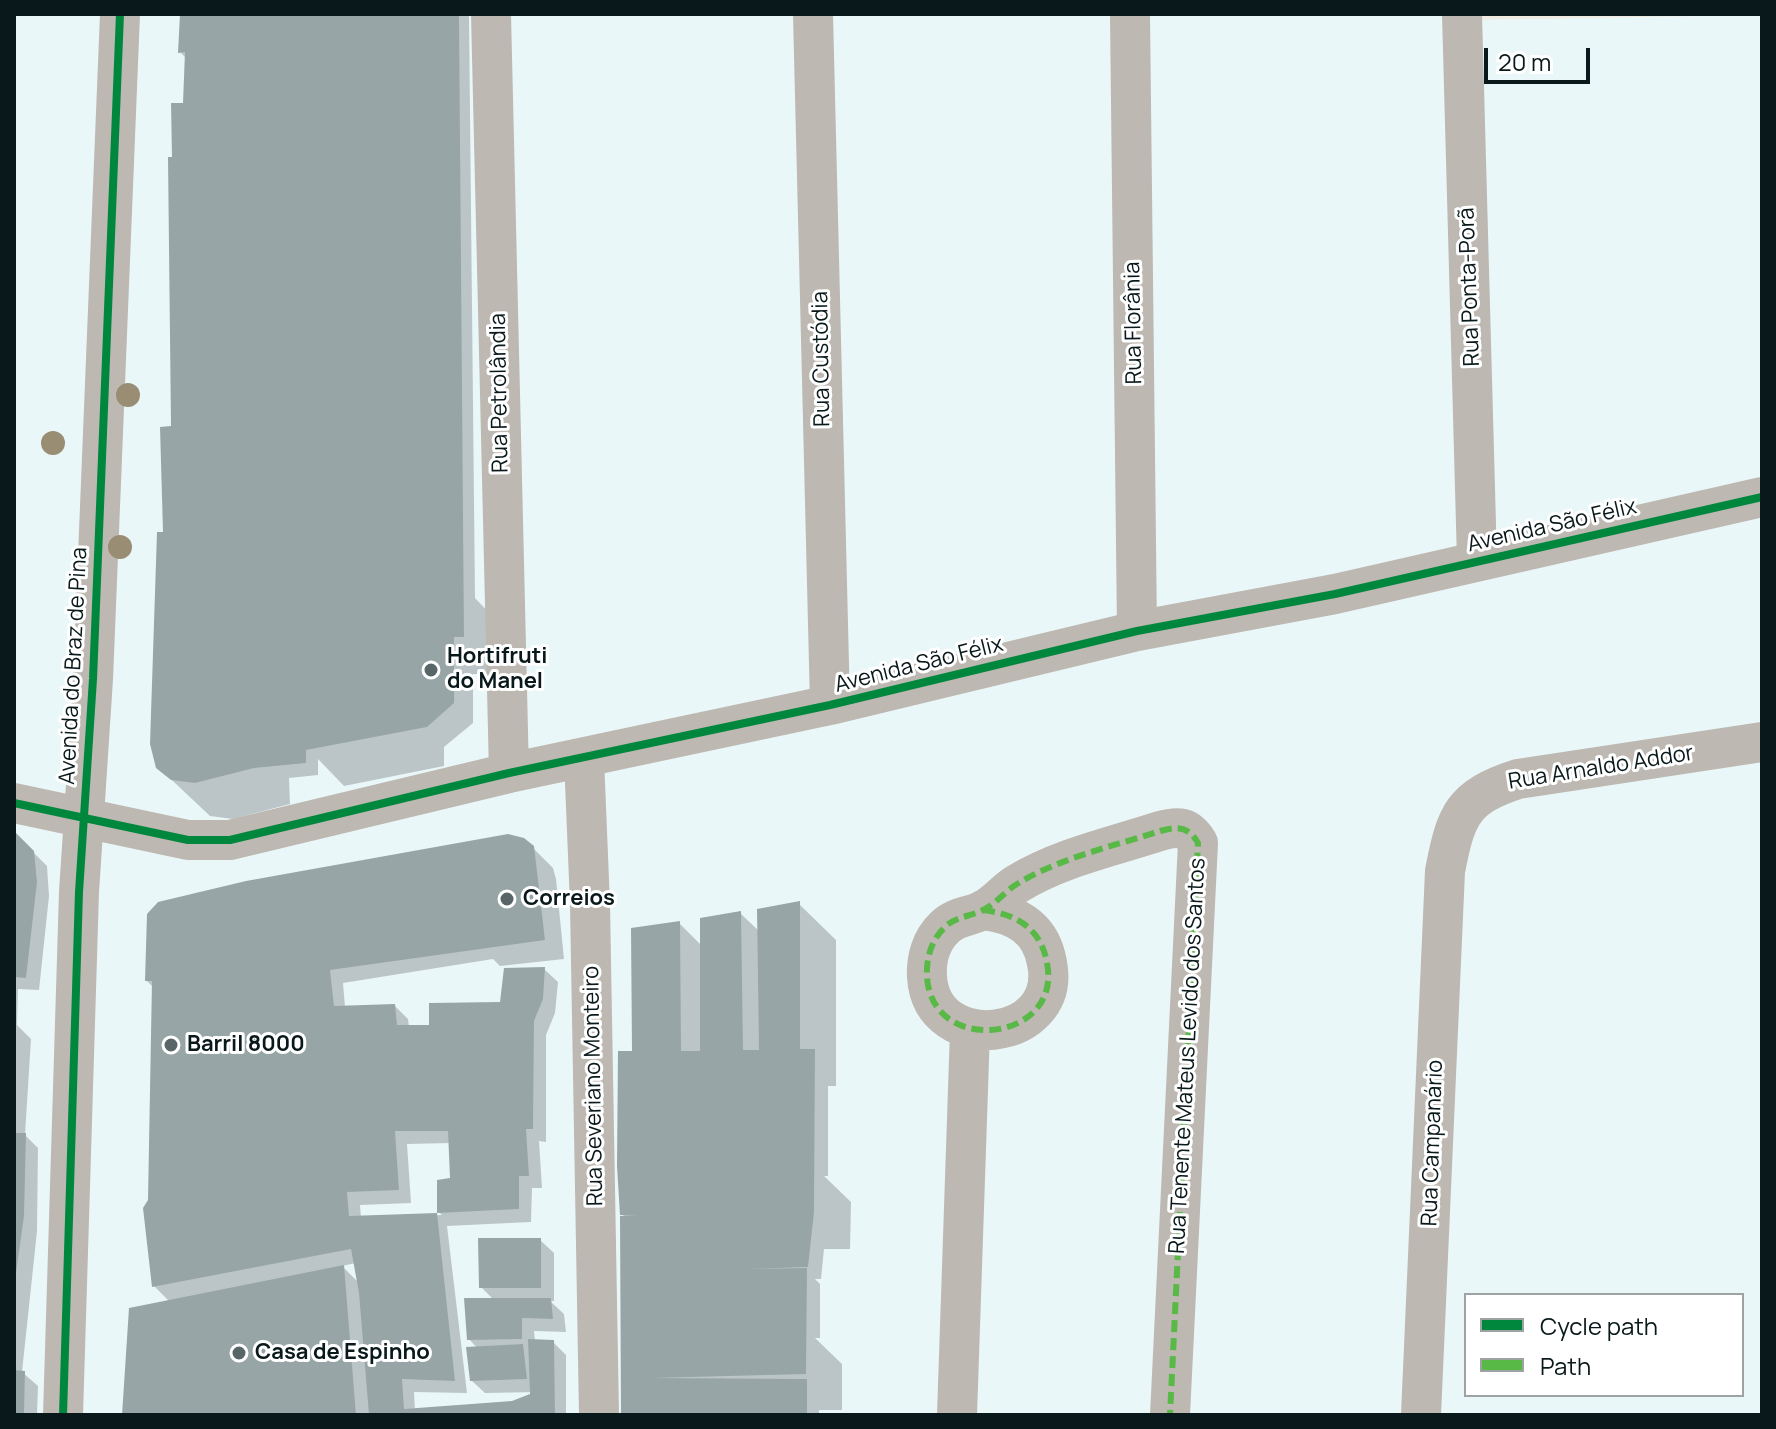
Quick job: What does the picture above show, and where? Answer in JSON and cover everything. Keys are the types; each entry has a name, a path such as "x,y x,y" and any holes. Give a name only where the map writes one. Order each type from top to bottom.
{"street":[{"name":"Avenida do Braz de Pina","path":"63,1415 84,816 93,679 120,14"},
{"name":"Rua Petrolândia","path":"491,14 509,773"},
{"name":"Rua Custódia","path":"813,14 830,705"},
{"name":"Rua Florânia","path":"1130,14 1137,631"},
{"name":"Rua Ponta-Porã","path":"1462,14 1477,561"},
{"name":"Avenida São Félix","path":"14,803 188,840 230,840 509,773 830,705 1137,631 1335,594 1762,497"},
{"name":"Rua Arnaldo Addor","path":"1445,871 1458,820 1485,790 1518,779 1762,742"},
{"name":"Rua Severiano Monteiro","path":"584,758 591,919 599,1415"},
{"name":"Rua Tenente Mateus Levido dos Santos","path":"983,910 1018,884 1052,867 1160,831 1186,829 1198,843 1170,1415"},
{"name":"Rua Campanário","path":"1421,1415 1445,871"},
{"path":"983,910 1007,913 1028,925 1042,944 1048,967 1046,990 1035,1011 1016,1026 993,1033 970,1030 951,1021 936,1005 927,986 926,965 932,944 944,927 962,915 983,910"},
{"path":"957,1415 970,1030"}],"shaded area":[{"path":"1468,14 1762,14 1762,15 1468,20"}],"building":[{"path":"180,14 459,14 464,637 454,637 454,703 427,727 306,750 306,763 254,768 195,783 171,780 156,768 150,744 157,532 163,532 160,427 171,426 168,157 172,157 171,103 183,103 185,52 178,53"},
{"path":"14,831 34,851 37,882 26,978 14,977"},
{"path":"508,834 524,838 534,846 545,940 330,970 334,1006 395,1004 397,1025 429,1025 429,1003 500,1002 504,968 545,967 543,999 534,1021 533,1129 526,1129 529,1176 519,1176 519,1209 437,1213 455,1381 402,1379 404,1409 512,1401 530,1394 528,1339 554,1340 555,1415 369,1415 359,1293 351,1249 152,1287 143,1208 148,1200 152,981 145,981 147,914 158,902 246,881","holes":["395,1131 448,1131 450,1178 437,1180 437,1213 349,1216 347,1192 399,1190"]},
{"path":"800,901 800,1049 815,1049 814,1212 808,1267 746,1269 807,1268 806,1374 653,1378 807,1379 807,1415 621,1415 620,1216 636,1216 620,1215 617,1166 618,1051 632,1051 631,928 680,921 681,1051 700,1051 700,918 741,911 743,1050 759,1050 757,909"},
{"path":"14,1133 26,1133 24,1216 16,1273"},
{"path":"478,1238 541,1238 541,1288 479,1288"},
{"name":"Casa de Espinho","path":"344,1265 356,1415 122,1415 129,1308"},
{"path":"464,1298 551,1298 553,1319 522,1318 522,1339 467,1340"},
{"path":"523,1344 527,1379 470,1381 466,1347"},
{"path":"14,1370 25,1371 24,1415 14,1415"}],"marked path":[{"path":"983,910 1006,915 1025,925 1039,941 1047,963 1047,990 1036,1010 1017,1023 995,1030 971,1029 950,1020 934,1003 927,977 927,963 930,950 945,927 988,907 1033,875 1087,853 1172,828 1186,830 1198,843 1170,1415"}],"cycle path":[{"path":"63,1415 79,892 93,679 120,14"},
{"path":"14,803 188,840 230,840 509,773 830,705 1137,631 1335,594 1762,497"}],"place":[{"name":"Hortifruti do Manel","path":"431,670"},
{"name":"Correios","path":"507,899"},
{"name":"Barril 8000","path":"171,1045"},
{"name":"Casa de Espinho","path":"239,1353"}]}
